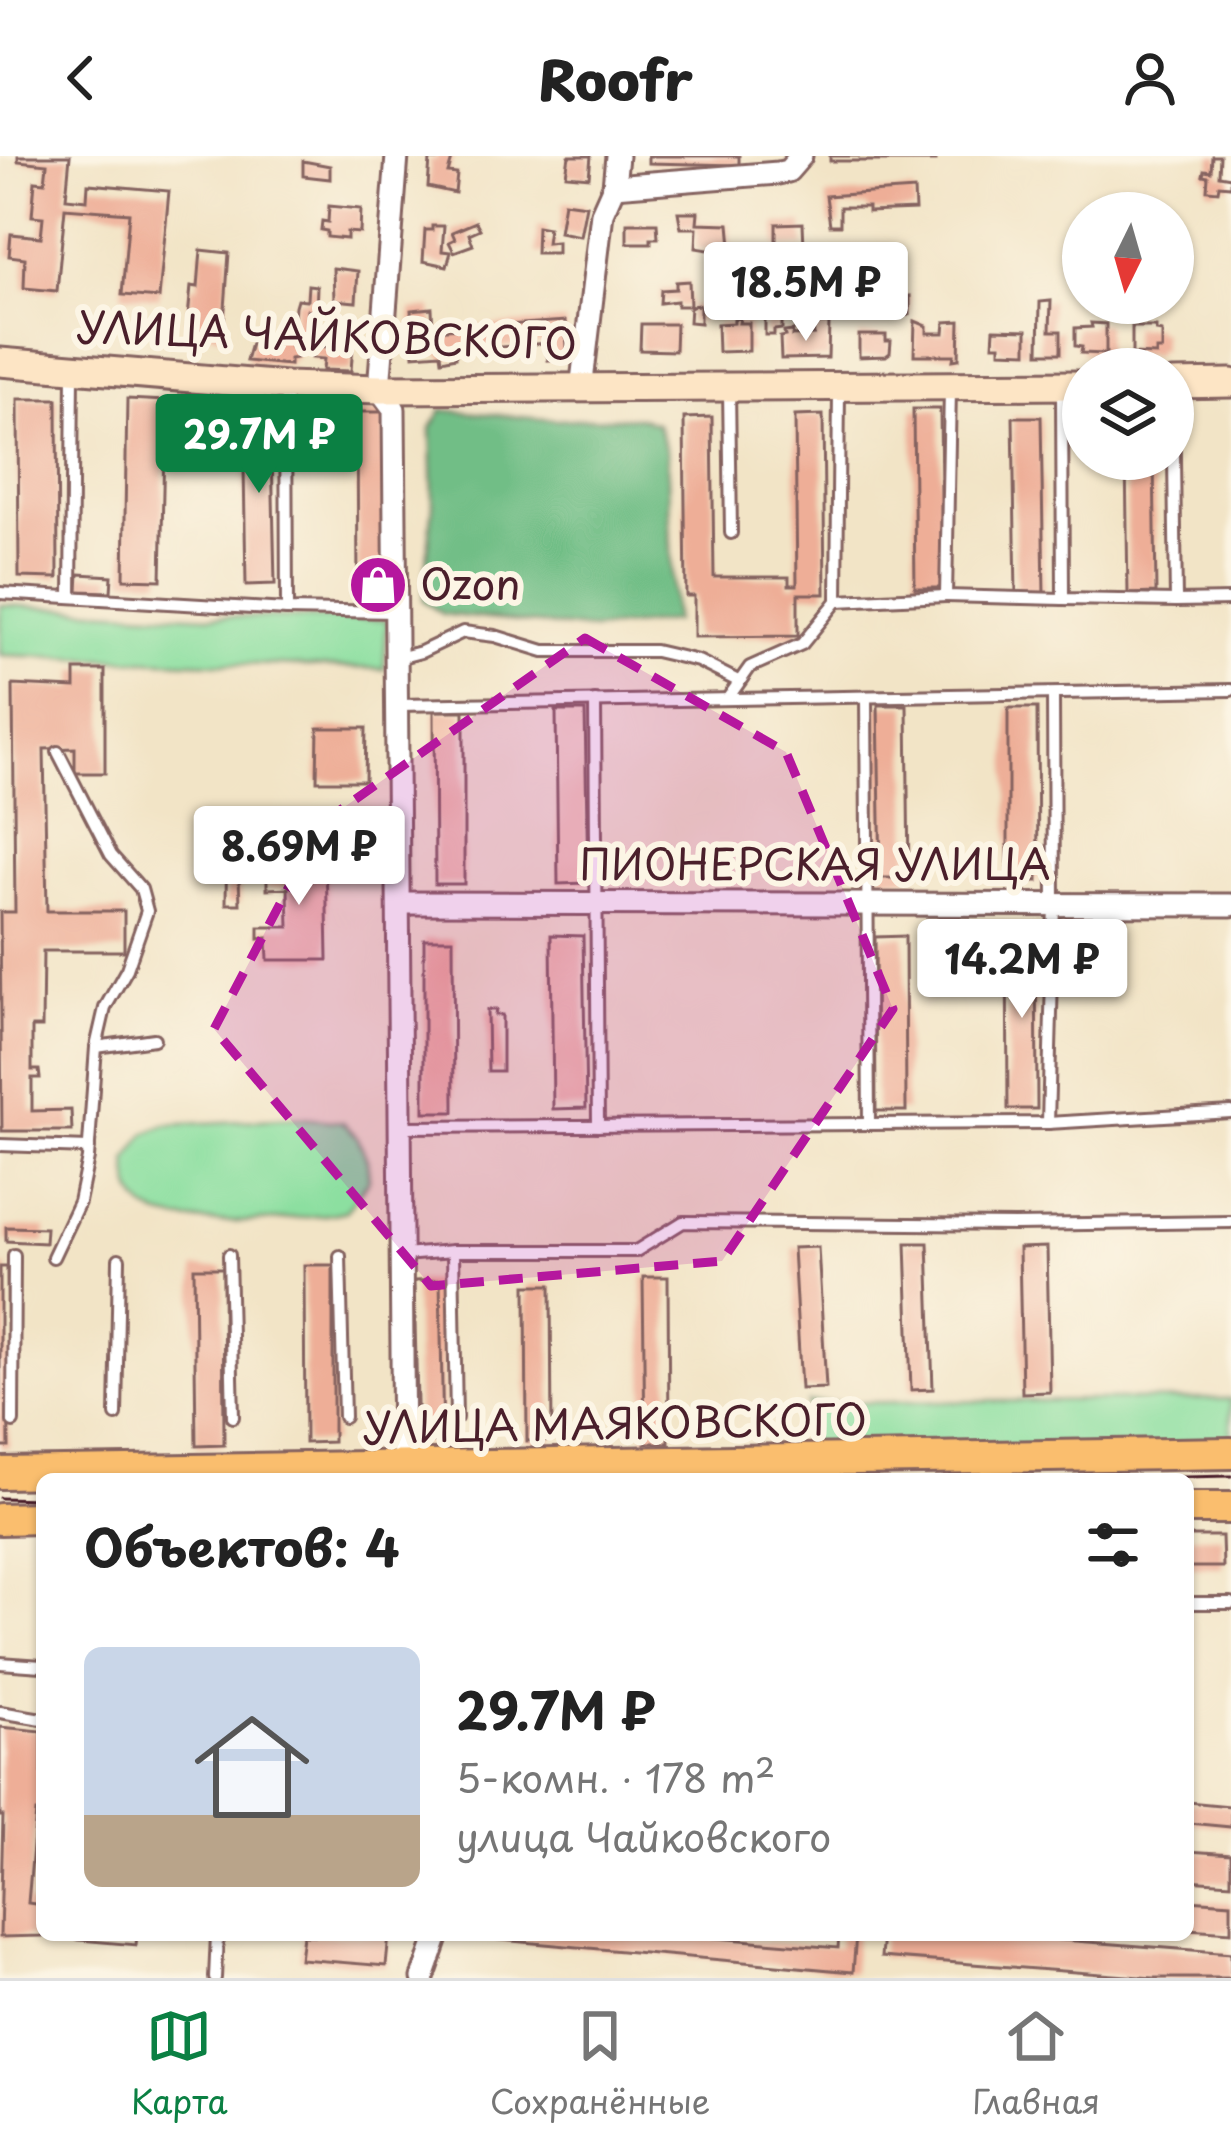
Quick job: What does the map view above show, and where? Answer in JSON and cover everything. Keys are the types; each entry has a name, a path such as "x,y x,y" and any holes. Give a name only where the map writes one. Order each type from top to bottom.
{"main road":[{"name":"УЛИЦА ЧАЙКОВСКОГО","path":"0,362 286,386 380,389 1062,385"},
{"path":"1194,384 1231,383"},
{"name":"УЛИЦА МАЯКОВСКОГО","path":"0,1473 1231,1453"},
{"path":"1194,1508 1231,1508"},
{"path":"0,1519 36,1518"}],"street":[{"path":"397,156 380,389 394,409 403,1469"},
{"path":"581,390 602,213 614,186 616,156"},
{"path":"614,186 778,173 788,171 801,156"},
{"name":"ПИОНЕРСКАЯ УЛИЦА","path":"400,903 1231,905"},
{"path":"423,1978 436,1941"}],"lane":[{"path":"70,597 73,369"},
{"path":"286,386 287,610"},
{"path":"729,386 731,533"},
{"path":"946,596 950,386"},
{"path":"728,698 760,661 802,644 837,601 839,387"},
{"path":"1063,599 1068,480"},
{"path":"1174,480 1176,601"},
{"path":"0,593 398,612"},
{"path":"837,601 946,596 1231,600"},
{"path":"398,658 463,632 544,651 655,651 698,661 739,681"},
{"path":"399,705 1231,690"},
{"path":"1048,1123 1053,695"},
{"path":"866,698 869,1124"},
{"path":"595,701 598,1126"},
{"path":"52,1256 79,1202 89,1148 96,1047 105,1008 128,969 147,911 141,889 111,855 58,752"},
{"path":"96,1047 154,1040"},
{"path":"399,1127 1048,1123 1231,1112"},
{"path":"0,1144 89,1148"},
{"path":"400,1255 636,1251 683,1222 1231,1222"},
{"path":"453,1251 456,1418"},
{"path":"14,1255 14,1422"},
{"path":"230,1255 233,1417"},
{"path":"340,1256 344,1417"},
{"path":"116,1415 119,1259"},
{"path":"1194,1604 1231,1603"},
{"path":"0,1663 36,1666"},
{"path":"0,1712 36,1718"},
{"path":"215,1978 217,1941"}],"highlighted area":[{"path":"585,638 786,752 893,1009 722,1261 431,1286 214,1029 323,822"}],"green space":[{"path":"442,410 556,420 639,417 657,424 667,453 674,621 594,630 442,614 423,600 433,504 431,428"},
{"path":"0,605 387,620 384,669 0,655"},
{"path":"299,1118 343,1122 358,1138 369,1179 346,1211 275,1220 186,1220 148,1210 134,1194 128,1160 145,1134 166,1125"},
{"path":"1231,1399 1231,1451 809,1452 807,1403"}],"building":[{"path":"18,156 70,156 66,198 87,200 88,184 169,191 159,298 122,295 129,213 65,208 57,291 24,288 25,258 9,256 11,234 41,237 43,217 32,216 35,181 45,182 47,164 18,161"},
{"path":"453,156 448,173 457,174 455,193 428,187 430,160"},
{"path":"569,156 591,156 589,177 566,175"},
{"path":"648,156 739,156 739,165 648,163"},
{"path":"830,156 936,156 936,161 830,161"},
{"path":"1212,156 1220,156 1219,175 1231,177 1231,186 1219,185 1218,191 1207,190 1208,176 1203,175 1204,170 1211,171"},
{"path":"303,161 330,166 330,179 303,176"},
{"path":"914,190 915,210 868,212 868,207 840,207 840,225 830,225 826,196"},
{"path":"564,202 586,205 580,236 559,232"},
{"path":"329,206 361,209 360,233 347,232 347,239 327,237 327,231 321,230 322,221 328,222"},
{"path":"678,212 698,212 697,223 729,224 727,253 696,248 697,228 681,228"},
{"path":"476,222 480,229 469,234 473,245 454,252 449,242 455,239 452,232"},
{"path":"627,223 657,223 658,238 651,238 651,243 627,243"},
{"path":"803,223 804,247 776,247 776,224"},
{"path":"444,226 442,251 451,252 447,266 423,261 425,230"},
{"path":"537,226 548,228 546,243 557,242 557,253 536,253"},
{"path":"201,250 229,253 223,336 187,328"},
{"path":"333,268 358,271 356,302 334,300"},
{"path":"689,281 690,306 677,306 677,301 660,303 661,290 676,289 676,282"},
{"path":"308,285 317,286 316,311 307,310 305,338 292,338 296,358 290,359 290,365 246,361 252,340 272,342 273,330 293,331 297,299 307,300"},
{"path":"765,296 774,296 774,315 782,316 782,329 774,330 774,335 765,335"},
{"path":"910,296 910,314 893,319 887,299"},
{"path":"1051,301 1050,331 1061,331 1061,353 1039,353 1040,302"},
{"path":"700,305 700,323 689,322 690,306"},
{"path":"432,308 433,330 565,321 568,358 548,360 545,343 455,351 456,357 442,360 441,353 414,355 411,310"},
{"path":"740,318 739,323 749,323 749,351 718,352 717,324"},
{"path":"915,321 927,326 927,333 944,333 945,322 960,321 959,359 914,355"},
{"path":"813,323 829,323 828,358 781,359 784,332 814,335"},
{"path":"641,324 676,324 675,351 640,350"},
{"path":"1106,324 1106,348 1075,346 1075,328"},
{"path":"1132,327 1156,327 1162,332 1162,348 1132,348"},
{"path":"994,329 1027,330 1027,352 1000,351 1000,345 993,345"},
{"path":"859,335 886,335 890,353 859,357"},
{"path":"344,343 353,343 351,371 323,370 324,359 312,358 313,346 344,348"},
{"path":"18,399 57,399 58,578 19,577"},
{"path":"127,399 165,401 161,580 124,579"},
{"path":"271,405 275,584 246,585 243,406"},
{"path":"913,409 940,409 942,588 915,588"},
{"path":"357,412 385,412 386,590 358,590"},
{"path":"823,415 825,594 798,594 798,636 694,637 694,596 686,596 684,418 712,417 714,577 789,577 789,585 797,585 795,416"},
{"path":"1013,417 1041,417 1044,595 1016,596"},
{"path":"302,428 329,428 329,443 302,443"},
{"path":"1126,480 1154,480 1156,593 1128,594"},
{"path":"79,574 112,576 111,592 78,591"},
{"path":"75,670 105,670 105,773 75,773 75,748 44,749 47,911 124,911 124,951 43,951 42,1027 32,1027 32,1070 39,1070 40,1078 32,1078 32,1111 71,1110 72,1131 2,1131 0,912 15,912 13,685 75,688"},
{"path":"878,705 907,705 909,878 881,878"},
{"path":"1008,708 1037,708 1038,881 1008,881"},
{"path":"434,711 464,711 464,884 435,884"},
{"path":"556,711 585,711 588,883 558,884"},
{"path":"318,728 366,728 365,781 317,781"},
{"path":"237,827 240,904 226,904 227,828"},
{"path":"326,854 328,960 268,960 267,938 259,939 259,927 289,927 288,888 267,889 267,855"},
{"path":"1007,933 1036,933 1037,1109 1008,1109"},
{"path":"551,935 583,936 586,1108 553,1109"},
{"path":"905,936 906,1111 876,1111 875,937"},
{"path":"424,939 453,939 454,1112 424,1112"},
{"path":"487,1010 502,1015 502,1071 488,1071"},
{"path":"6,1227 46,1228 45,1243 6,1241"},
{"path":"906,1243 928,1243 933,1389 911,1390"},
{"path":"818,1247 826,1388 801,1389 793,1248"},
{"path":"1047,1247 1050,1392 1022,1393 1019,1248"},
{"path":"304,1265 333,1265 333,1442 305,1443"},
{"path":"0,1267 7,1267 9,1447 0,1447"},
{"path":"194,1268 223,1268 224,1445 196,1446"},
{"path":"643,1277 668,1277 669,1443 645,1443"},
{"path":"440,1280 443,1442 418,1443 414,1281"},
{"path":"526,1285 551,1285 552,1440 527,1441"},
{"path":"1194,1536 1222,1536 1223,1567 1194,1567"},
{"path":"0,1727 36,1730 36,1812 28,1903 36,1904 36,1936 0,1937"},
{"path":"1194,1803 1231,1806 1231,1827 1194,1824"},
{"path":"1194,1851 1231,1854 1231,1883 1194,1880"},
{"path":"1194,1900 1231,1903 1231,1932 1194,1929"},
{"path":"90,1941 136,1941 136,1945"},
{"path":"302,1941 388,1941 386,1966 300,1959"},
{"path":"511,1941 753,1941 838,1948 839,1941 856,1941 853,1972"},
{"path":"882,1941 1076,1941 1231,1953 1231,1978 1154,1978 881,1957"}],"tram line":[{"path":"1194,1477 1231,1476"},
{"path":"0,1498 36,1499"}],"place":[{"name":"Ozon","path":"378,585"}]}
